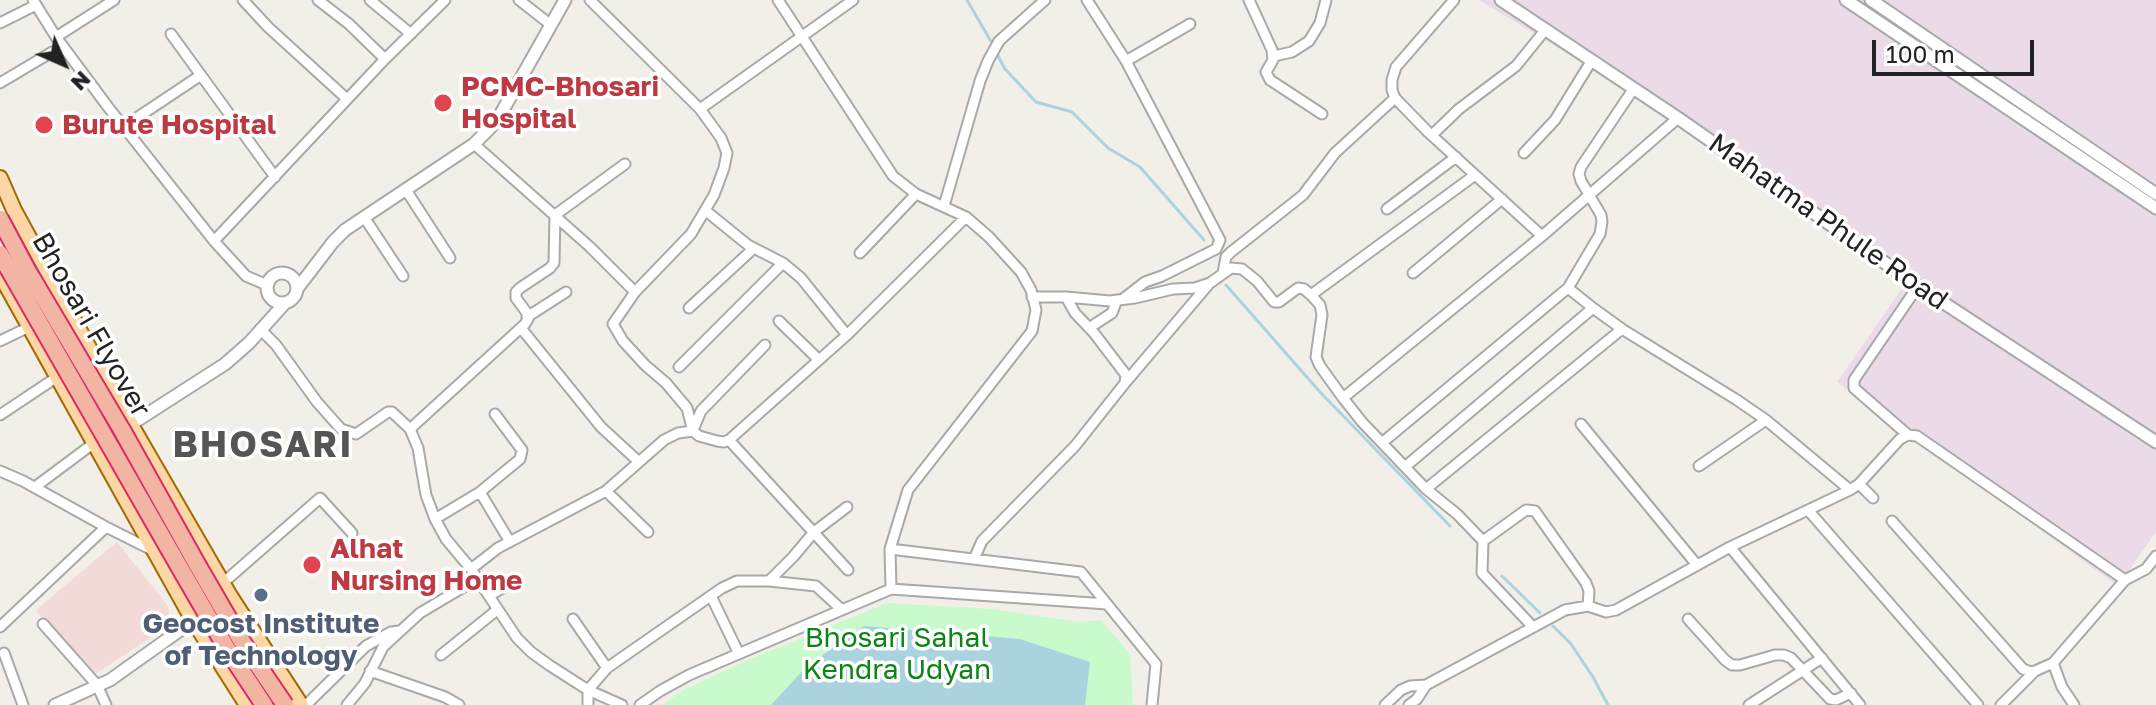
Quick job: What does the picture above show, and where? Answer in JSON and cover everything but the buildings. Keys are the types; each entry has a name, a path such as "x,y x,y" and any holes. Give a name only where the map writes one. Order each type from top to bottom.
{"highway":[{"name":"Bhosari Flyover","path":"0,219 205,579 285,705"},
{"name":"Bhosari Flyover","path":"0,254 227,649 264,705"}],"main road":[{"path":"0,178 14,210 131,425 226,589 304,705"},
{"path":"0,274 193,620 247,705"}],"street":[{"path":"56,37 114,0"},
{"path":"243,0 347,99"},
{"path":"318,0 349,24 385,59"},
{"path":"370,0 411,34"},
{"path":"214,241 385,59 445,0"},
{"path":"519,0 551,25"},
{"path":"35,487 94,443 131,425 225,364 293,298 345,230 474,144 499,117 565,0"},
{"path":"590,0 700,109 721,138 727,153 714,195 691,234 635,292 613,324 623,341 687,408 693,431 699,436 724,442 729,440 847,335 966,217"},
{"path":"778,0 893,176 916,194 966,217 998,246 1021,272 1036,310 1032,331 908,490 890,549 891,589"},
{"path":"700,109 853,0"},
{"path":"944,206 988,61 999,41 1045,0"},
{"path":"1087,0 1126,61 1220,240 1216,249 1145,282 1120,300 1112,313 1089,328"},
{"path":"1249,0 1274,56 1266,72 1270,80 1322,114"},
{"path":"1274,56 1292,52 1309,41 1320,23 1326,0"},
{"path":"1454,0 1396,67 1392,90 1395,98 1432,135 1542,236"},
{"name":"Mahatma Phule Road","path":"1501,0 1678,118 1918,286 2156,442"},
{"path":"1846,0 2156,208"},
{"path":"1871,0 2156,194"},
{"path":"0,23 34,2 123,127 214,241 246,276 267,285"},
{"path":"1126,61 1190,24"},
{"path":"1432,135 1459,109 1516,66 1546,29"},
{"path":"171,34 275,177"},
{"path":"0,83 52,52"},
{"path":"1524,153 1555,120 1592,60"},
{"path":"123,127 201,75"},
{"path":"1383,442 1568,288 1600,234 1601,215 1581,181 1581,167 1634,88"},
{"path":"1223,273 1226,257 1303,195 1335,153 1395,98"},
{"path":"1343,398 1542,236 1678,118"},
{"path":"474,144 590,247 635,292"},
{"path":"1387,209 1456,157"},
{"path":"555,215 625,164"},
{"path":"1311,295 1475,175"},
{"path":"406,190 450,258"},
{"path":"860,253 916,194"},
{"path":"1413,273 1502,199"},
{"path":"706,211 754,248 783,263 801,278 847,335"},
{"path":"527,317 516,298 516,292 554,263 555,215"},
{"path":"364,217 403,276"},
{"path":"689,308 754,248"},
{"path":"679,367 783,263"},
{"path":"974,559 982,541 1075,446 1210,283 1231,268 1242,269 1257,281 1274,302 1279,302 1298,288 1304,289 1320,305 1322,315 1316,357 1343,398 1426,489 1457,514 1483,541 1482,573 1533,627"},
{"path":"285,303 268,295 267,285 275,275 284,273 294,280 297,289"},
{"path":"1032,297 1120,300 1210,283"},
{"path":"1908,435 1859,394 1854,388 1854,380 1918,286"},
{"path":"1568,288 1622,329 1737,400 1873,498"},
{"path":"410,429 521,328 527,317 566,292"},
{"path":"1066,297 1075,313 1126,375 1125,383"},
{"path":"1406,466 1593,308"},
{"path":"779,321 819,360"},
{"path":"0,341 29,327"},
{"path":"521,328 601,427 639,462"},
{"path":"260,329 341,429 356,434 388,412 397,415 410,429 418,448 426,495 435,519 517,638 531,652 588,690 622,705"},
{"path":"1426,489 1622,329"},
{"path":"693,431 701,411 765,345"},
{"path":"0,415 57,377"},
{"path":"435,519 480,492 523,455 519,444 495,414"},
{"path":"1699,466 1766,420"},
{"path":"1581,424 1697,565"},
{"path":"471,569 498,548 606,491 664,440 678,433 693,431"},
{"path":"1385,705 1401,690 1426,685 1565,610 1588,606 1606,612 1616,610 1730,547 1854,487 1900,439 1908,435 1917,436 2125,580"},
{"path":"729,440 848,570"},
{"path":"0,471 155,551"},
{"path":"606,491 648,532"},
{"path":"480,492 510,542"},
{"path":"55,705 110,680 193,620 320,498 352,533"},
{"path":"769,581 814,532 847,507"},
{"path":"1483,541 1526,510 1535,511 1586,583 1588,606"},
{"path":"1808,510 1978,705"},
{"path":"1892,521 2023,669 2031,672 2053,663 2125,580 2146,569 2155,560"},
{"path":"0,627 106,527"},
{"path":"1730,547 1860,705"},
{"path":"890,549 1081,572 1156,664 1152,705"},
{"path":"347,705 365,683 383,647 420,613 477,579"},
{"path":"588,705 588,690 607,668 737,581 816,586 842,610"},
{"path":"489,596 511,583"},
{"path":"640,705 689,675 891,589 1107,604"},
{"path":"711,596 739,654"},
{"path":"441,655 497,610"},
{"path":"573,619 607,668"},
{"path":"1688,619 1732,665 1784,655 1791,658 1830,699 1836,700 1851,693"},
{"path":"43,624 97,685 106,705"},
{"path":"304,705 366,646 391,632 401,631"},
{"path":"4,653 23,705"},
{"path":"1749,705 1822,658"},
{"path":"2053,663 2062,687 2074,705"},
{"path":"370,671 445,697 459,705"},
{"path":"2001,705 2035,671"},
{"path":"1409,705 1426,685"}],"shaded area":[{"path":"1479,0 2156,0 2156,532 2118,586 1837,382 1908,280 1581,62"},
{"path":"117,542 168,606 170,619 167,627 89,678 36,610"}],"green space":[{"name":"Bhosari Sahal Kendra Udyan","path":"887,603 992,609 1079,622 1101,620 1130,654 1133,705 662,705 685,689 748,660"}],"water":[{"path":"864,626 1020,639 1090,662 1085,705 771,705 806,667"}],"waterway":[{"path":"967,0 993,45"},
{"path":"996,52 1005,69 1036,102 1072,112 1108,148 1140,167 1204,240"},
{"path":"1226,285 1320,392 1450,526"},
{"path":"1502,576 1540,613"},
{"path":"1553,626 1571,644 1608,705"}],"place":[{"name":"PCMC-Bhosari Hospital","path":"443,103"},
{"name":"Burute Hospital","path":"44,125"},
{"name":"Alhat Nursing Home","path":"312,565"},
{"name":"Geocost Institute of Technology","path":"261,595"}],"district":[{"name":"BHOSARI","path":"263,446"}]}
